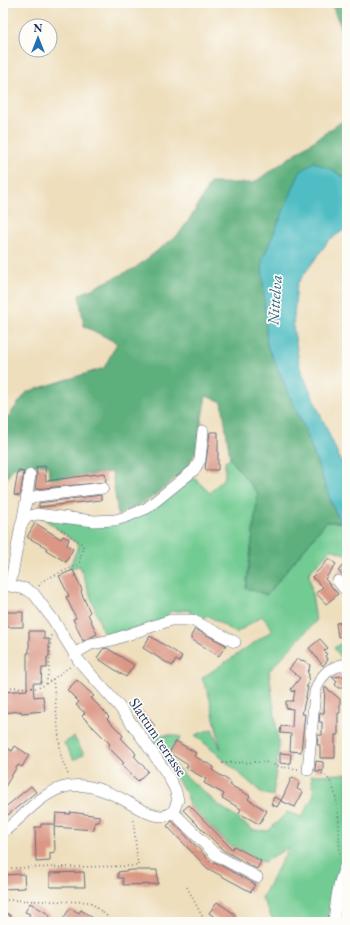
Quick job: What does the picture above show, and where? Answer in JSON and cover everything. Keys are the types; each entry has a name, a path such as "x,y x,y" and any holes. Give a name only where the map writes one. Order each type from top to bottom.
{"street":[{"path":"21,526 27,517 37,514 94,521 115,520 147,508 194,470 200,460 203,431"},
{"path":"30,475 21,526 6,586 26,589 34,594"},
{"path":"26,501 37,496 103,488"},
{"path":"338,582 347,592"},
{"name":"Slattum terrasse","path":"34,594 54,621 76,657 118,705 144,739 166,772 175,789 178,800 173,812"},
{"path":"76,657 91,644 112,640 171,620 192,620 235,642"},
{"path":"308,770 315,692 319,681 324,673 347,664"},
{"path":"3,832 36,803 61,788 72,786 94,787 118,797 143,811 155,815 163,816 173,812 216,855 257,877"},
{"path":"334,922 337,893 347,862"}],"path":[{"path":"34,594 42,581 79,564 82,546 81,543 56,526"},
{"path":"46,684 50,656 51,628 54,621"},
{"path":"3,687 38,688 53,679 76,657"},
{"path":"53,679 61,757 72,786"},
{"path":"222,762 265,762 281,767 321,773 330,780 336,793 338,805 338,829 342,874"},
{"path":"3,868 138,866 132,805"},
{"path":"187,887 204,920 203,922"},
{"path":"3,900 90,902 114,922"}],"green space":[{"path":"331,3 347,3 347,49 341,27"},
{"path":"347,118 347,179 330,169 278,220 306,432 340,522 326,522 267,595 246,588 258,494 230,458 222,402 206,396 196,451 187,469 150,499 118,516 112,472 49,479 48,464 14,467 3,484 3,423 27,392 104,368 117,343 84,326 79,295 135,268 179,234 196,209 210,183 253,183"},
{"path":"230,458 258,494 246,588 267,595 326,522 347,522 347,555 331,549 309,573 316,621 269,671 279,747 273,796 262,793 195,735 212,729 221,749 209,696 202,678 273,630 262,616 236,633 207,615 202,621 190,617 190,610 168,612 168,619 105,638 80,566 69,568 79,545 39,515 115,523 193,477 210,493 225,477 225,461"},
{"path":"347,642 347,658 342,658 334,648"},
{"path":"161,735 181,737 168,760 215,802 253,830 268,831 287,812 302,817 314,794 311,775 347,774 347,852 334,888 329,922 274,922 262,898 289,847 264,862 231,846 189,806 186,793 152,739"},
{"path":"74,737 84,754 74,760 64,743"},
{"path":"347,886 347,922 339,922"}],"water":[{"name":"Nittelva","path":"314,162 347,179 347,228 329,240 297,284 293,326 300,368 347,475 347,526 340,522 332,504 306,432 267,345 262,261 300,172"}],"building":[{"path":"210,432 218,432 218,470 205,470"},
{"path":"45,466 46,481 105,473 106,482 35,489 37,476 36,467"},
{"path":"18,471 24,472 20,496 14,495"},
{"path":"101,495 101,500 39,507 39,503"},
{"path":"35,523 61,539 63,536 69,539 67,545 73,549 66,562 46,550 47,548 27,537"},
{"path":"329,559 336,564 325,579 338,594 326,604 316,593 323,587 312,577"},
{"path":"347,560 347,578 338,571"},
{"path":"73,570 90,612 88,614 97,634 83,641 73,619 76,618 66,597 69,596 59,576"},
{"path":"3,612 23,612 23,627 3,627"},
{"path":"345,622 347,626 347,635 338,637 336,623"},
{"path":"195,629 226,645 219,656 191,639"},
{"path":"29,631 44,631 44,639 49,639 49,657 47,657 47,668 42,668 41,683 33,683 34,697 43,696 45,711 3,713 3,692 27,690 27,653 29,653"},
{"path":"150,636 182,656 179,662 176,660 172,666 143,648"},
{"path":"320,639 328,648 324,651 327,654 325,656 328,660 323,666 309,648"},
{"path":"107,648 134,665 126,677 97,658 103,649"},
{"path":"298,658 310,665 307,672 309,674 308,685 306,687 308,687 302,714 305,714 301,752 290,751 291,734 280,733 281,726 292,727 293,709 286,708 286,701 293,701 295,690 293,692 291,689 300,678 289,669"},
{"path":"347,676 347,688 338,688 335,684 337,682 332,677"},
{"path":"77,680 94,696 91,698 107,714 109,717 107,719 121,733 123,736 121,738 134,751 136,755 134,756 148,771 138,781 121,765 124,763 108,747 110,744 82,716 85,713 76,705 79,702 67,690"},
{"path":"325,687 340,699 340,713 338,713 338,735 335,735 335,758 320,758 320,745 317,745 318,735 322,735 322,722 319,722 320,713 324,713"},
{"path":"142,710 155,726 149,731 136,715"},
{"path":"176,741 196,753 194,756 214,767 212,770 231,782 230,785 250,796 248,799 249,800 267,811 259,824 239,813 241,809 222,798 224,794 204,783 206,779 186,768 188,765 169,753"},
{"path":"3,745 12,751 15,746 29,755 22,767 18,765 3,790"},
{"path":"280,753 291,754 290,764 280,763"},
{"path":"316,761 323,762 323,771 315,771"},
{"path":"292,777 300,781 297,789 303,792 295,807 281,801"},
{"path":"31,786 36,792 3,819 3,809"},
{"path":"274,797 281,800 277,807 271,804"},
{"path":"189,805 232,849 234,846 261,861 257,869 223,850 183,810"},
{"path":"70,812 100,816 99,822 95,822 94,830 55,827 56,813 70,814"},
{"path":"172,821 213,864 214,862 255,884 251,892 207,868 167,826"},
{"path":"41,824 54,824 55,852 50,853 50,861 36,862 35,827 41,827"},
{"path":"132,870 157,870 158,884 123,885 123,878 118,878 118,872"},
{"path":"84,872 85,887 50,887 50,873"},
{"path":"24,874 25,888 3,889 3,875"},
{"path":"217,902 236,915 234,918 240,922 222,922 209,913"},
{"path":"30,903 50,915 46,922 25,922 30,914 25,912"},
{"path":"70,908 79,913 81,910 99,922 61,922"},
{"path":"3,911 11,916 8,922 3,922"}]}
